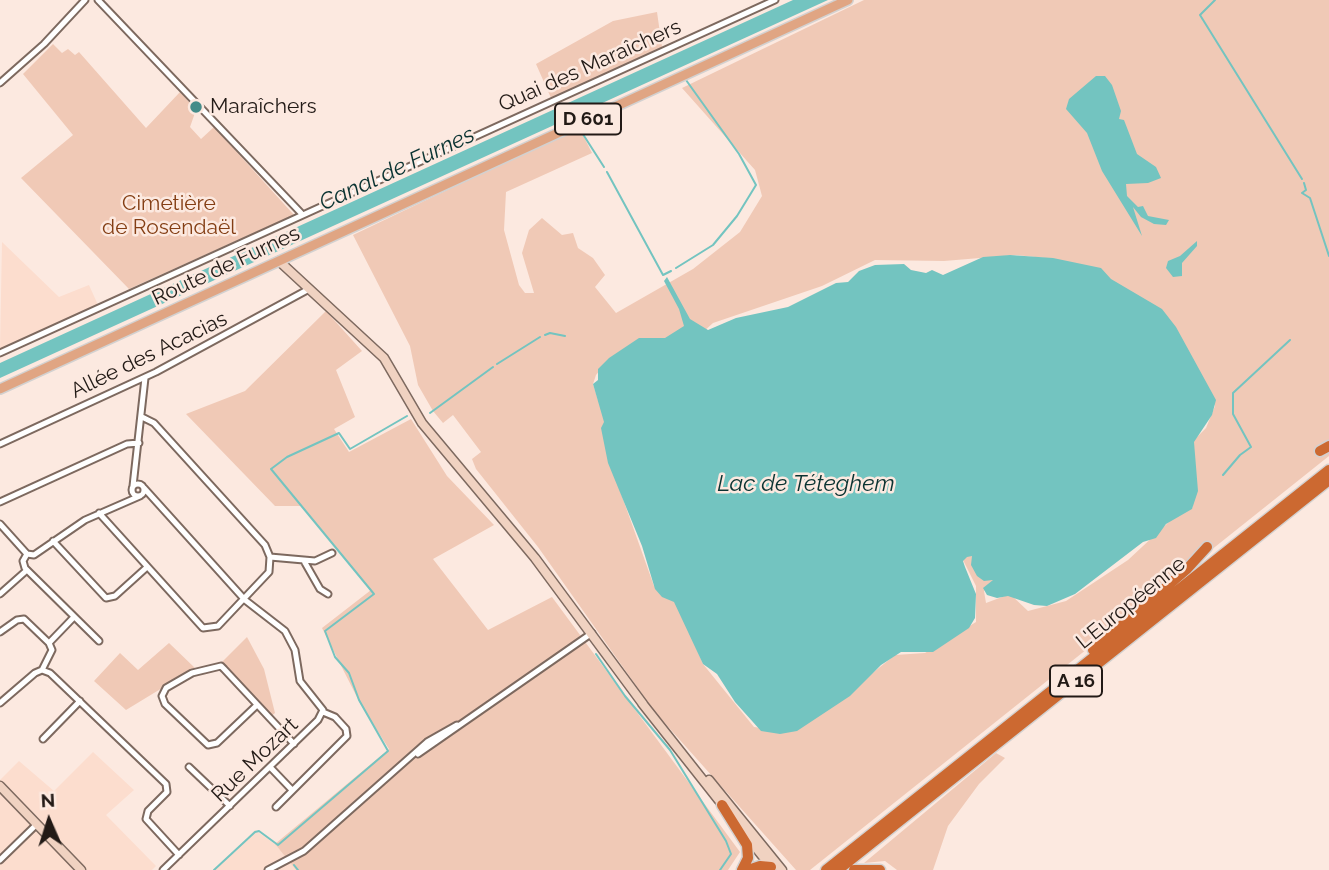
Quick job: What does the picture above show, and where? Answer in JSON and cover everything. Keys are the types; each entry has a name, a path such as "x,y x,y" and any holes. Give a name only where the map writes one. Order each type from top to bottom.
{"highway":[{"name":"L'Européenne","path":"826,870 1329,470"},
{"name":"L'Européenne","path":"838,870 1329,480"},
{"path":"1009,725 1185,572 1207,547"},
{"path":"722,805 747,845 747,858 742,870"},
{"path":"748,870 760,866 776,869"},
{"path":"853,870 880,870"}],"main road":[{"name":"Route de Furnes","path":"0,389 848,0"},
{"path":"279,261 384,358 422,423 557,587 651,715 776,869"},
{"path":"651,715 693,760 776,869"},
{"path":"0,786 81,870"}],"street":[{"path":"0,83 41,48 85,0"},
{"path":"98,0 301,214"},
{"name":"Quai des Maraîchers","path":"0,353 775,0"},
{"name":"Allée des Acacias","path":"0,444 145,378 309,289"},
{"path":"116,505 127,498 132,488 145,378"},
{"path":"99,513 203,628 216,627 267,577 270,558 264,543 152,420 142,417"},
{"path":"0,502 127,444 139,443"},
{"path":"137,459 143,486 141,496"},
{"path":"132,488 143,486"},
{"name":"Rue Mozart","path":"143,486 245,600 288,636 296,652 300,681 323,712 294,744 163,870"},
{"path":"132,488 134,495 153,499"},
{"path":"0,524 27,554 32,556 99,513 141,496"},
{"path":"53,541 107,598 116,596 146,568"},
{"path":"270,558 318,560 332,553"},
{"path":"27,554 23,563 27,570 99,640"},
{"path":"304,561 320,589 328,594"},
{"path":"0,594 27,570"},
{"path":"49,642 74,617"},
{"path":"0,632 23,619 49,642 51,653 42,670 0,703"},
{"path":"268,870 304,851 413,758 429,741 590,635"},
{"path":"257,705 217,743 208,746 165,704 162,696 167,687 192,673 218,666 257,705 294,744"},
{"path":"42,670 51,673 166,784 167,792 148,811 146,818 179,855"},
{"path":"43,739 80,701"},
{"path":"276,807 347,736 346,729 335,717 323,712"},
{"path":"189,767 230,806"},
{"path":"270,767 292,790"},
{"path":"0,860 37,824"}],"shaded area":[{"path":"2,242 59,297 89,285 98,305 0,349"},
{"path":"93,752 134,790 106,815 156,866 152,870 0,870 0,780 19,761 54,791"},
{"path":"255,830 275,844 296,870 215,870"}],"green space":[{"path":"864,0 1329,0 1329,456 810,870 796,870 654,711 538,547 476,469 472,459 481,452 453,415 443,423 433,411 418,385 410,346 353,235 579,127 592,153 506,192 504,230 519,285 525,293 534,293 522,253 529,230 542,218 562,235 573,233 578,248 593,258 605,275 595,287 616,313 693,269 740,232 762,196 755,170 682,88","holes":["1016,255 1045,258 1206,385 1215,406 1206,428 1192,442 1193,507 1171,520 1128,560 1066,601 1028,611 1010,594 986,603 984,591 1001,577 982,544 961,556 976,586 976,622 925,653 895,655 840,699 791,732 754,727 703,664 675,598 654,586 608,457 631,409 598,400 593,384 596,375 604,365 702,333 713,323 822,286 875,260 944,261"]},
{"path":"657,12 662,47 551,98 536,64 613,21"},
{"name":"Cimetière de Rosendaël","path":"53,44 62,53 68,49 75,55 79,52 146,128 180,92 196,110 190,127 201,139 214,127 294,215 129,289 21,178 73,135 23,74"},
{"path":"326,311 362,351 336,370 355,417 334,429 349,452 411,419 447,476 494,525 433,559 488,630 552,597 740,852 728,870 296,870 275,844 389,749 361,705 322,628 371,590 301,506 275,506 186,414 245,391"},
{"path":"247,637 264,669 275,713 270,717 221,663"},
{"path":"169,643 195,668 126,710 94,681 120,653 138,670"},
{"path":"996,753 1005,758 979,784 948,826 933,870 897,870 885,861 864,863"}],"water":[{"path":"793,0 828,0 0,378 0,363"},
{"path":"1096,76 1105,76 1112,85 1121,111 1119,119 1124,120 1137,154 1156,167 1161,178 1148,183 1126,184 1127,196 1138,207 1143,206 1148,216 1169,220 1166,225 1154,224 1141,217 1133,207 1142,236 1102,171 1087,133 1066,109 1069,99"},
{"path":"1197,241 1197,246 1182,263 1182,276 1173,277 1166,268 1168,261 1180,256"},
{"name":"Lac de Téteghem","path":"1010,255 1053,258 1101,268 1111,279 1162,309 1176,327 1216,400 1212,415 1194,442 1198,491 1192,509 1166,524 1156,538 1143,542 1075,594 1047,606 1034,605 1008,596 997,598 987,595 983,588 993,580 984,581 977,576 971,565 972,556 967,557 963,561 976,594 975,618 969,628 933,652 901,652 881,665 850,696 797,731 780,734 761,731 735,702 717,674 703,664 674,602 662,597 655,589 642,546 608,463 601,428 604,422 593,384 598,380 598,369 609,358 639,338 665,338 684,326 679,309 664,281 667,277 690,319 708,330 736,318 788,307 836,283 848,282 859,271 875,265 904,264 911,270 926,273 932,270 943,275 983,257"}],"waterway":[{"path":"1215,0 1200,15 1302,179"},
{"path":"676,268 713,245 737,216 756,185 739,154 686,80"},
{"path":"579,128 604,167"},
{"path":"607,172 663,275 671,271"},
{"path":"1304,183 1306,190 1302,193 1310,198 1329,256"},
{"path":"545,335 550,333 565,336"},
{"path":"497,364 540,337"},
{"path":"1223,475 1240,455 1251,447 1233,414 1233,393 1290,340"},
{"path":"430,413 493,367"},
{"path":"214,870 255,832 259,831 278,845 388,751 359,700 349,673 335,657 325,631 374,594 271,469 287,457 339,433 350,449 407,416"},
{"path":"596,654 625,696 670,750 726,841 731,854 720,870"},
{"path":"294,865 298,870"}],"place":[{"name":"Maraîchers","path":"196,107"}],"water label":[{"name":"Canal de Furnes","path":"397,169"}]}
